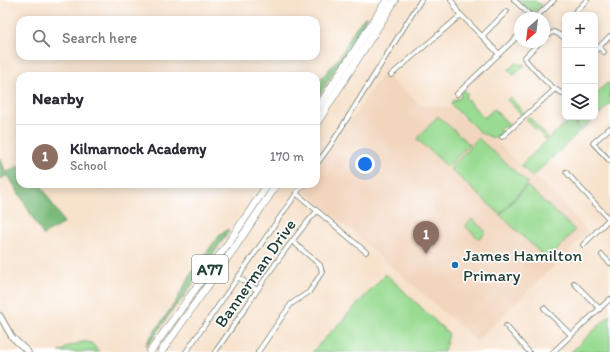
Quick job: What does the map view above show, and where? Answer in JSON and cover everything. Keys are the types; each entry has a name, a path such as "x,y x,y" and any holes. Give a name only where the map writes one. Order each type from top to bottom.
{"highway":[{"path":"320,105 387,0"},
{"path":"320,118 395,0"},
{"name":"A77","path":"150,352 229,242 265,188"},
{"name":"A77","path":"161,352 274,188"}],"street":[{"path":"320,160 422,0"},
{"path":"459,0 453,2 457,13 461,15 499,54"},
{"path":"514,0 527,12"},
{"path":"541,12 554,0"},
{"path":"575,12 587,0"},
{"path":"482,36 507,11"},
{"path":"392,75 461,15"},
{"path":"550,34 554,32 562,36"},
{"path":"604,52 599,46 610,36"},
{"path":"457,94 514,40"},
{"path":"533,48 524,58 555,89 562,93"},
{"path":"502,137 555,89"},
{"path":"610,128 593,143 610,161"},
{"path":"566,172 610,219 583,244"},
{"path":"186,352 299,188"},
{"path":"296,193 366,252"},
{"name":"Bannerman Drive","path":"215,352 292,241 317,211"},
{"path":"258,352 291,304 309,292 322,272 320,265 292,241"},
{"path":"602,255 610,263"},
{"path":"238,277 257,290"},
{"path":"574,283 600,309"},
{"path":"553,352 610,299"},
{"path":"544,308 571,335"},
{"path":"0,316 12,337 28,352"},
{"path":"506,326 529,352"}],"shaded area":[{"path":"383,73 421,105 450,108 486,137 496,141 527,173 550,189 588,232 477,341 303,189 320,188 320,165"}],"green space":[{"path":"518,0 532,0 542,5 535,12 528,10"},
{"path":"366,16 355,39 320,94 320,79 339,58 356,27"},
{"path":"517,62 520,65 525,65 514,75 508,70"},
{"path":"610,83 610,104 598,115 598,92 606,84"},
{"path":"463,90 468,94 465,97 484,118 494,109 510,126 508,128 504,126 499,130 501,132 500,135 493,138 481,133 451,105 453,100 455,101 457,98 458,99 461,97 460,94"},
{"path":"510,97 524,113 522,115 507,100"},
{"path":"438,116 469,144 448,167 417,139"},
{"path":"529,117 548,137 546,140 526,119"},
{"path":"569,120 575,120 578,133 532,177 521,165"},
{"path":"576,120 593,120 580,132"},
{"path":"478,138 528,183 500,214 450,169"},
{"path":"0,158 6,173 16,167 16,188 42,188 64,223 43,235 8,175 0,179"},
{"path":"527,186 575,230 548,260 500,215"},
{"path":"472,219 486,232 479,239 465,226"},
{"path":"228,229 229,232 183,298 173,309 146,347 147,342 175,303 192,272 218,237"},
{"path":"386,274 449,334 444,352 312,352"},
{"path":"610,315 610,352 571,352"},
{"path":"82,342 91,343 99,352 59,352 67,346"}],"place":[{"name":"Kilmarnock Academy","path":"426,254"},
{"name":"James Hamilton Primary","path":"455,265"}]}
